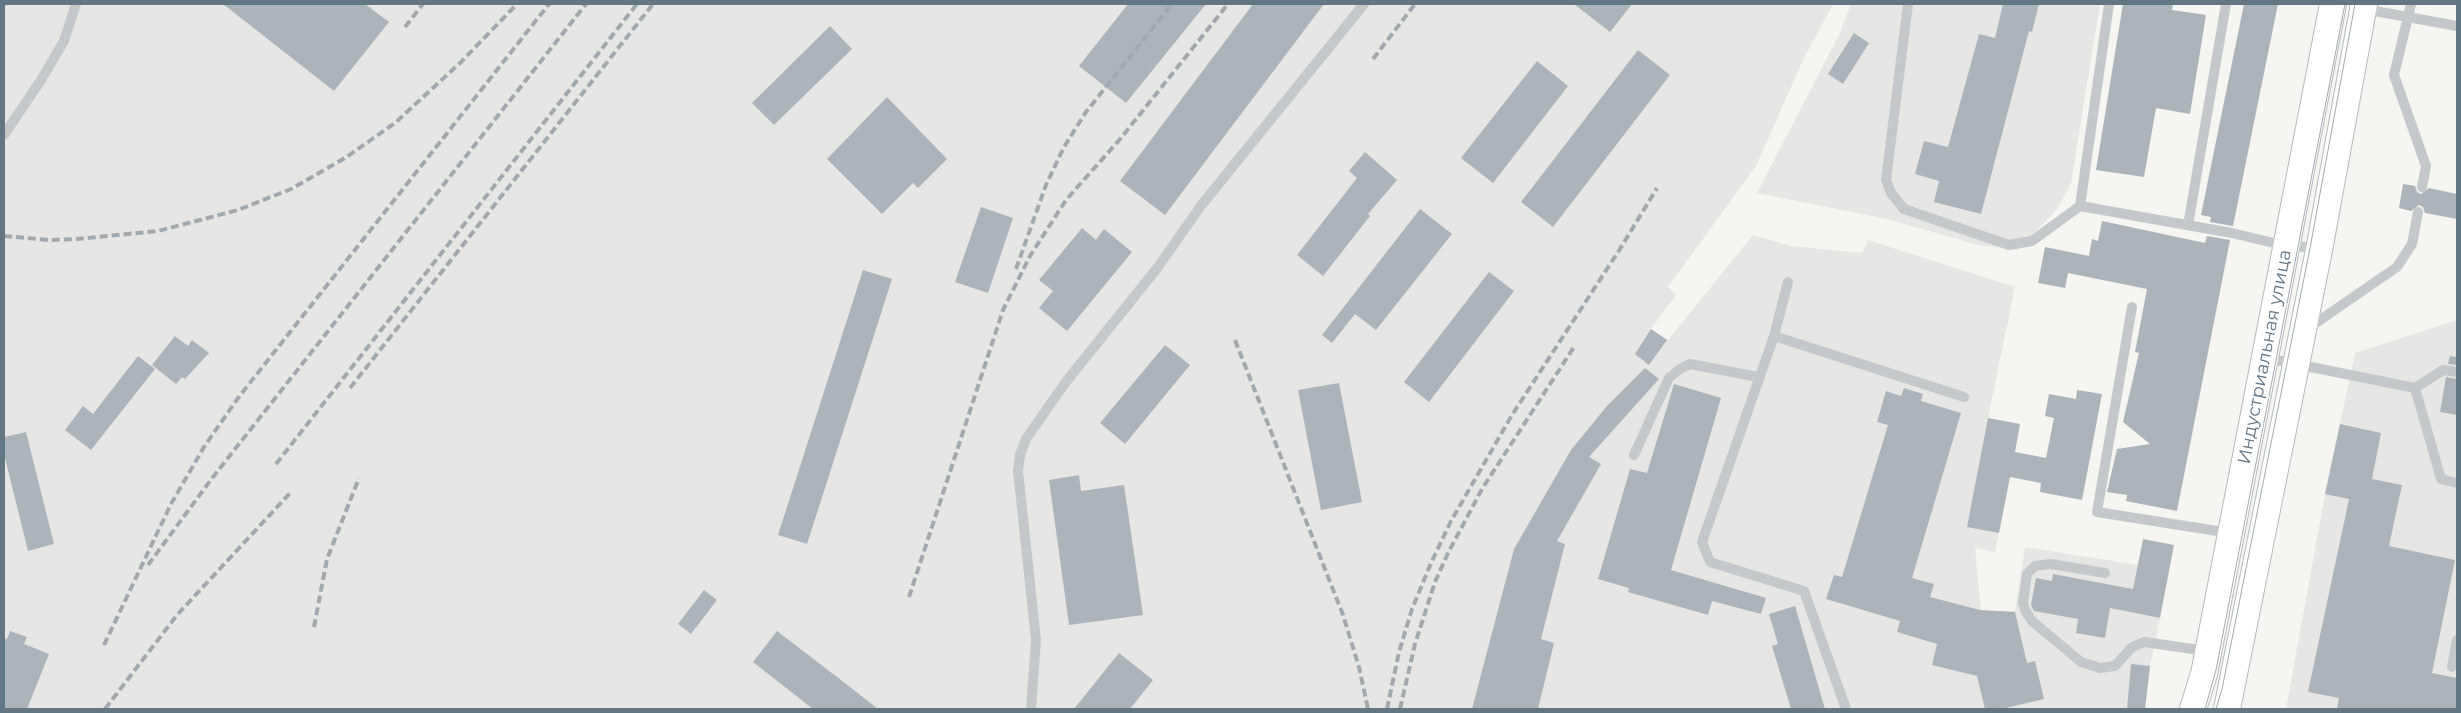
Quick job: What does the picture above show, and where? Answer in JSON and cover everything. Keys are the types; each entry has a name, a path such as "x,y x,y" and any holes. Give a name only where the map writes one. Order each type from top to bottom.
{"main road":[{"name":"Индустриальная улица","path":"2193,709 2204,674 2333,4"},
{"name":"Индустриальная улица","path":"2227,709 2319,250 2363,6"}],"lane":[{"path":"4,135 42,80 64,41 76,4"},
{"path":"1031,709 1036,640 1018,471 1020,455 1026,439 1066,383 1158,267 1200,207 1364,4"},
{"path":"1908,4 1886,180 1891,193 1904,208 2009,245 2032,241 2080,206 2109,4"},
{"path":"2188,225 2226,4"},
{"path":"2411,4 2394,75 2426,166 2422,187"},
{"path":"2363,6 2457,26"},
{"path":"2080,206 2232,233 2286,246 2299,246 2319,250"},
{"path":"2302,332 2397,267 2412,244 2418,212"},
{"path":"1788,282 1774,336 1758,377 1702,542 1710,562 1804,592 1846,709"},
{"path":"2132,307 2097,512 2231,533"},
{"path":"1774,336 1964,397"},
{"path":"2265,358 2414,388 2443,370 2457,372"},
{"path":"1634,455 1669,378 1680,369 1690,364 1758,377"},
{"path":"2414,388 2440,479 2457,484"},
{"path":"2105,573 2051,564 2035,566 2027,574 2023,603 2025,610 2032,621 2081,662 2100,668 2115,666 2132,646 2144,642 2208,651"},
{"path":"2452,667 2457,640"}],"shaded area":[{"path":"4,4 1833,4 1803,60 1756,166 1668,287 1676,295 1651,329 1668,340 1753,235 1791,246 1862,253 1868,240 2015,287 1988,418 2020,424 1995,552 1975,548 1981,611 2015,611 2025,547 2138,565 2129,612 2160,618 2150,666 2145,709 4,709"},
{"path":"1851,4 2100,4 2071,183 2058,208 2018,250 1978,245 1887,219 1757,193 1840,33"},
{"path":"2457,320 2457,709 2286,709 2325,494 2355,353"}],"building":[{"path":"223,4 365,4 389,22 334,91"},
{"path":"1128,4 1206,4 1126,103 1079,66"},
{"path":"1253,4 1324,4 1165,215 1120,181"},
{"path":"1574,4 1632,4 1610,32"},
{"path":"2003,4 2039,4 2032,32 2029,31 1981,214 1934,202 1939,181 1915,174 1924,141 1948,147 1979,34 1995,38"},
{"path":"2123,4 2173,4 2172,10 2206,15 2190,114 2156,108 2144,177 2096,170"},
{"path":"2244,4 2278,4 2233,226 2210,222 2211,217 2201,215"},
{"path":"830,26 852,49 774,125 752,103"},
{"path":"1854,33 1869,43 1843,84 1828,74"},
{"path":"1638,50 1670,75 1553,227 1521,202"},
{"path":"1537,61 1568,86 1493,183 1461,158"},
{"path":"887,97 947,159 918,188 913,183 882,214 827,159"},
{"path":"1365,152 1397,180 1368,214 1370,216 1323,276 1297,255 1357,178 1349,171"},
{"path":"2403,184 2415,186 2417,192 2421,194 2429,188 2457,194 2457,219 2425,213 2423,207 2419,205 2411,211 2399,208"},
{"path":"981,207 1013,218 988,293 955,282"},
{"path":"1420,209 1452,234 1376,330 1355,314 1332,343 1322,335"},
{"path":"2102,221 2205,243 2207,236 2230,240 2177,511 2126,501 2127,495 2107,492 2117,449 2150,444 2123,422 2139,353 2135,352 2147,289 2068,273 2065,288 2038,283 2045,247 2089,256 2092,239 2098,241"},
{"path":"1082,228 1096,240 1104,229 1132,252 1067,331 1039,308 1053,291 1039,280"},
{"path":"863,270 892,279 807,544 778,535"},
{"path":"1489,272 1514,291 1429,402 1404,382"},
{"path":"1651,329 1667,340 1649,365 1635,354"},
{"path":"175,336 188,346 192,340 209,353 185,379 182,377 176,384 152,365"},
{"path":"1165,345 1190,365 1125,444 1100,423"},
{"path":"138,356 155,369 91,450 65,430 83,406 93,414"},
{"path":"2450,356 2457,357 2457,365 2448,364"},
{"path":"1645,368 1659,379 1589,457 1601,464 1557,541 1565,544 1541,639 1554,643 1538,709 1472,709 1514,549 1571,450 1607,406"},
{"path":"2446,377 2457,379 2457,415 2440,412"},
{"path":"1339,383 1362,502 1321,510 1298,390"},
{"path":"1674,384 1721,398 1671,570 1766,598 1761,614 1712,601 1708,615 1628,592 1629,588 1598,579 1630,469 1647,473"},
{"path":"1904,388 1923,394 1921,401 1961,413 1912,578 1934,584 1930,597 1980,610 2015,612 2027,663 2035,661 2044,699 2002,709 1985,709 1977,676 1932,665 1937,644 1897,632 1900,621 1826,599 1834,575 1842,577 1888,425 1877,422 1886,391 1901,396"},
{"path":"2077,390 2102,394 2082,500 2040,492 2041,483 2010,477 1999,533 1967,527 1988,418 2020,424 2015,452 2046,458 2054,418 2045,416 2049,394 2076,399"},
{"path":"2340,424 2381,433 2372,479 2402,485 2389,546 2455,560 2432,673 2457,678 2457,709 2337,709 2339,698 2308,692 2349,499 2325,494"},
{"path":"26,432 54,544 28,551 4,454 4,437"},
{"path":"1079,475 1081,491 1124,485 1143,615 1069,625 1049,480"},
{"path":"2143,539 2174,545 2160,618 2110,608 2105,638 2076,633 2078,619 2034,611 2031,605 2036,578 2052,581 2053,574 2133,589"},
{"path":"704,590 717,600 691,634 678,624"},
{"path":"1795,606 1825,709 1791,709 1772,646 1778,644 1769,614"},
{"path":"10,631 27,637 24,644 49,654 27,709 4,709 4,638 7,639"},
{"path":"777,631 878,709 813,709 753,662"},
{"path":"1119,653 1153,680 1130,709 1074,709"},
{"path":"2131,664 2150,666 2145,709 2127,709"}],"tram line":[{"path":"2205,709 2216,670 2345,4"},
{"path":"2216,709 2222,689 2310,248 2355,4"}],"railway":[{"path":"405,27 423,4"},
{"path":"4,236 49,240 158,231 238,210 291,189 345,158 395,123 461,62 517,4"},
{"path":"104,645 171,504 204,447 238,398 549,4"},
{"path":"148,565 213,477 586,4"},
{"path":"276,464 637,4"},
{"path":"350,388 653,4"},
{"path":"1016,269 1046,185 1064,147 1086,112 1172,4"},
{"path":"909,597 1003,310 1030,256 1066,200 1121,138 1228,4"},
{"path":"1373,59 1415,4"},
{"path":"1387,709 1399,652 1412,609 1451,521 1512,415 1620,249 1657,188"},
{"path":"1235,340 1343,615 1359,667 1368,709"},
{"path":"1400,709 1415,644 1435,582 1448,553 1482,489 1574,347"},
{"path":"314,627 327,559 359,478"},
{"path":"105,709 177,615 292,491"}]}
